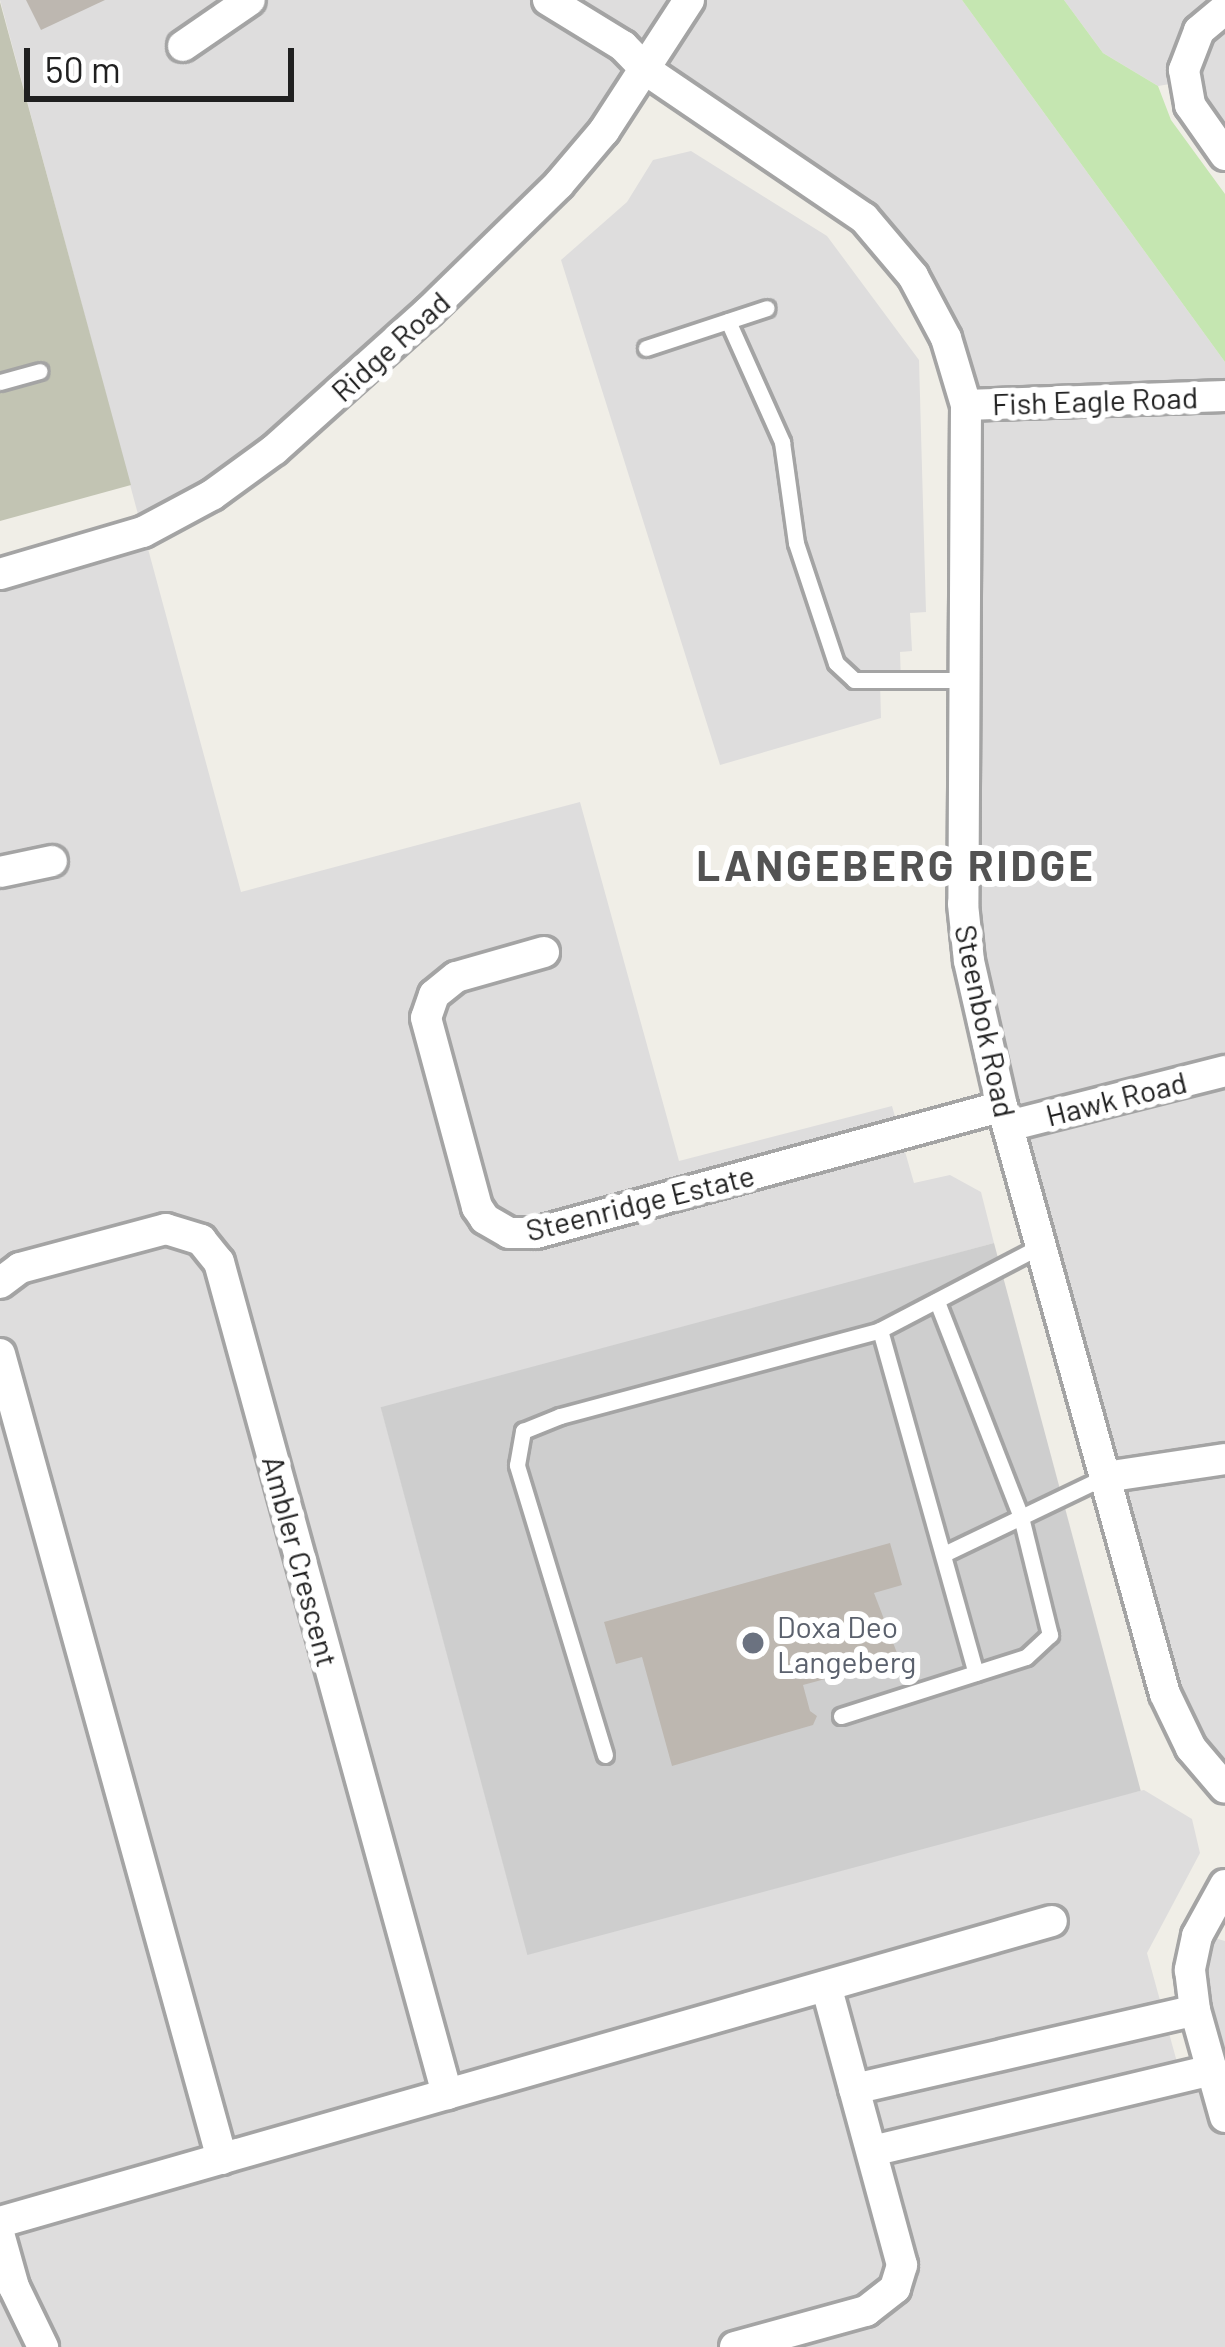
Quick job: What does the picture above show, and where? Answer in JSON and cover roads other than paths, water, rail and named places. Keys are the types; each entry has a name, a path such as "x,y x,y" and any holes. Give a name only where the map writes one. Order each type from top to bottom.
{"street":[{"path":"183,46 250,0"},
{"name":"Steenbok Road","path":"548,0 623,46 646,70 836,195 891,246 933,308 966,405 964,923 1005,1116 1165,1694 1191,1748 1225,1789"},
{"name":"Ridge Road","path":"0,574 143,532 212,496 274,450 429,311 559,184 646,70 689,0"},
{"path":"1225,9 1199,31 1184,70 1190,105 1225,155"},
{"name":"Fish Eagle Road","path":"966,405 1225,396"},
{"path":"0,872 52,861"},
{"name":"Steenridge Estate","path":"544,952 456,977 434,995 426,1018 477,1207 485,1219 509,1233 536,1233 1005,1116"},
{"name":"Hawk Road","path":"1005,1116 1225,1071"},
{"name":"Ambler Crescent","path":"0,1283 20,1268 166,1229 201,1240 219,1262 447,2094"},
{"path":"0,1354 222,2159"},
{"path":"1105,1477 1225,1459"},
{"path":"1225,1886 1192,1952 1195,2010 1225,2117"},
{"path":"0,2222 1052,1921"},
{"path":"735,2347 866,2312 896,2288 902,2265 826,1986"},
{"path":"854,2090 1195,2010"},
{"path":"872,2151 1213,2070"},
{"path":"0,2237 14,2287 44,2347"}],"lane":[{"path":"646,348 767,308"},
{"path":"728,321 782,442 796,543 836,663 854,680 964,680"},
{"path":"0,382 40,371"},
{"path":"605,1754 517,1465 524,1431 560,1416 880,1330 1041,1246"},
{"path":"841,1716 1040,1650 1051,1635 1021,1517 937,1301"},
{"path":"880,1330 976,1673"},
{"path":"944,1554 1105,1477"}],"place":[{"name":"Doxa Deo Langeberg","path":"753,1643"}],"district":[{"name":"LANGEBERG RIDGE","path":"896,864"}]}
